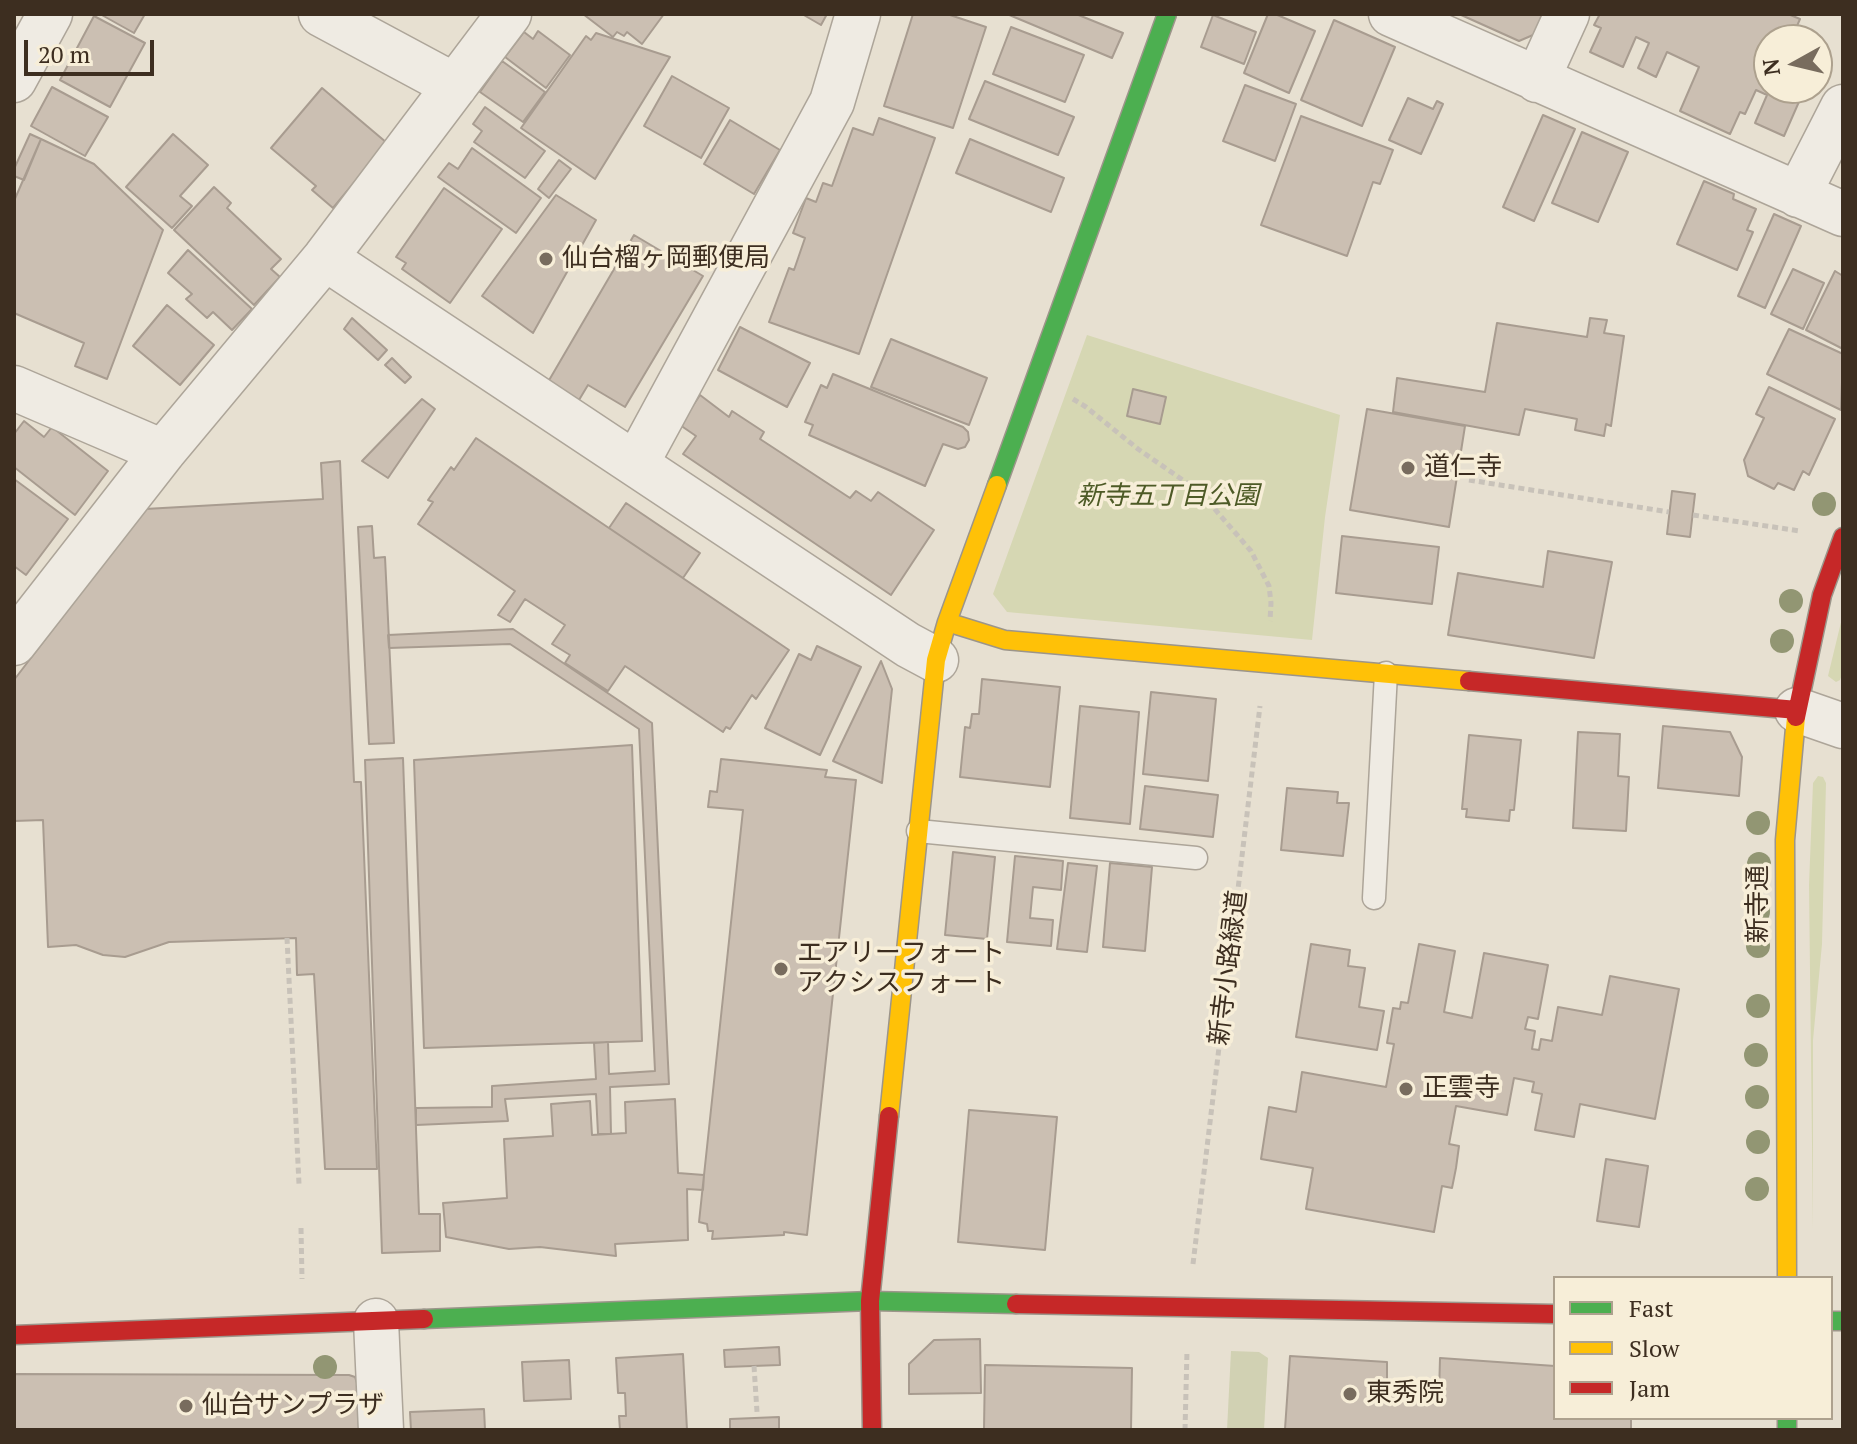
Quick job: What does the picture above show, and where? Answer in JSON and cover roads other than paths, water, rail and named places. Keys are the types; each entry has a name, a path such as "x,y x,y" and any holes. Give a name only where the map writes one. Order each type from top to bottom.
{"street":[{"path":"14,80 50,14"},
{"path":"321,14 455,86"},
{"path":"14,643 163,452 325,258 509,14"},
{"path":"636,464 832,102 858,14"},
{"path":"872,1430 870,1301 918,831 942,641 1167,14"},
{"path":"1391,14 1843,214"},
{"path":"1537,80 1567,14"},
{"path":"1798,195 1843,107"},
{"path":"325,258 908,645 1005,640 1386,673 1797,710 1843,726"},
{"path":"14,388 163,452"},
{"name":"新寺通","path":"1787,1276 1785,840 1797,710 1822,595 1843,537"},
{"path":"14,1335 870,1301 1553,1314"},
{"path":"376,1321 381,1430"}],"lane":[{"path":"1374,898 1386,673"},
{"path":"918,831 1196,858"}],"place":[{"name":"仙台榴ヶ岡郵便局","path":"546,259"},
{"name":"道仁寺","path":"1408,468"},
{"name":"エアリーフォート アクシスフォート","path":"781,969"},
{"name":"正雲寺","path":"1406,1089"},
{"name":"東秀院","path":"1350,1394"},
{"name":"仙台サンプラザ","path":"186,1406"}],"park label":[{"name":"新寺五丁目公園","path":"1168,497"}]}
